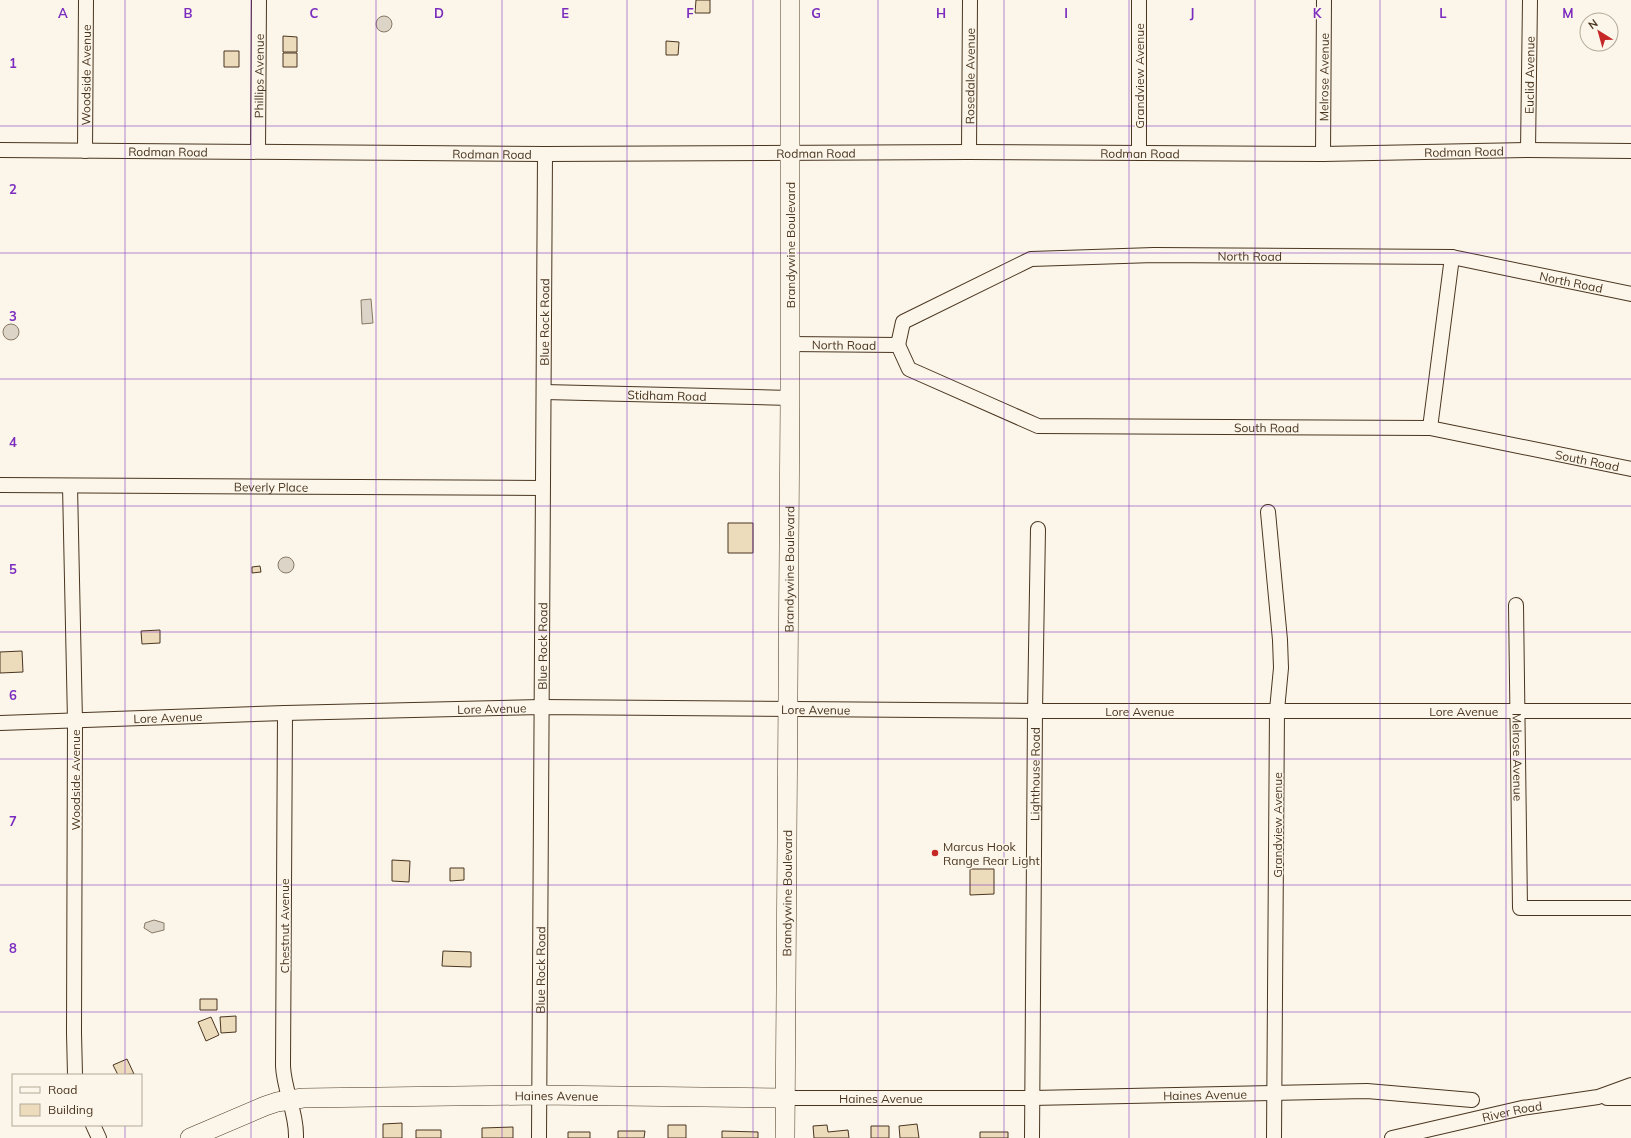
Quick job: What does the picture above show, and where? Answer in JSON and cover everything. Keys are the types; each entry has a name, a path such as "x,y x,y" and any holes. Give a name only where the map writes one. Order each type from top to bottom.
{"street":[{"name":"Woodside Avenue","path":"85,150 86,0"},
{"name":"Phillips Avenue","path":"258,151 259,0"},
{"name":"Brandywine Boulevard","path":"785,1138 790,398 790,0"},
{"name":"Rosedale Avenue","path":"969,152 970,0"},
{"name":"Grandview Avenue","path":"1139,0 1139,152"},
{"name":"Melrose Avenue","path":"1323,154 1324,0"},
{"name":"Euclid Avenue","path":"1528,150 1530,0"},
{"name":"Rodman Road","path":"0,150 545,154 969,152 1323,154 1528,150 1631,151"},
{"name":"Blue Rock Road","path":"539,1138 545,154"},
{"name":"North Road","path":"790,344 898,345 903,322 1030,259 1154,255 1452,257 1631,294"},
{"path":"1430,428 1452,257"},
{"name":"South Road","path":"898,345 909,369 1038,426 1430,428 1631,469"},
{"name":"Stidham Road","path":"544,392 790,398"},
{"name":"Beverly Place","path":"0,485 542,488"},
{"name":"Woodside Avenue","path":"70,486 75,720 74,1033 76,1074"},
{"name":"Grandview Avenue","path":"1268,512 1280,640 1281,668 1278,710 1274,1138"},
{"name":"Lighthouse Road","path":"1032,1138 1035,711 1038,530"},
{"name":"Melrose Avenue","path":"1516,605 1520,908 1631,908"},
{"name":"Lore Avenue","path":"0,723 285,712 541,707 1035,711 1631,711"},
{"name":"Chestnut Avenue","path":"285,712 283,1077 294,1117 296,1138"},
{"name":"River Road","path":"1392,1138 1522,1108 1598,1097 1631,1085"},
{"name":"Haines Avenue","path":"190,1138 265,1106 290,1100 316,1098 539,1095 786,1098 1032,1098 1367,1091 1472,1100"},
{"path":"1598,1097 1631,1098"},
{"path":"93,1126 99,1138"}],"shaded area":[{"path":"381,16 387,16 392,21 390,30 387,32 381,32 376,27 376,21"},
{"path":"371,299 373,323 362,324 361,300"},
{"path":"8,324 14,324 19,329 17,338 14,340 8,340 3,335 3,329"},
{"path":"283,557 289,557 294,562 292,571 289,573 283,573 278,568 278,562"},
{"path":"154,920 164,923 164,930 152,933 144,928 145,923"}],"building":[{"path":"696,0 710,0 710,13 695,13"},
{"path":"283,36 297,37 297,52 283,52"},
{"path":"666,41 679,42 678,55 666,55"},
{"path":"224,51 239,51 239,67 224,67"},
{"path":"283,53 297,53 297,67 283,67"},
{"path":"728,523 753,523 753,553 728,553"},
{"path":"260,566 261,572 252,573 252,567"},
{"path":"160,630 160,643 142,644 141,631"},
{"path":"22,651 23,672 0,673 0,652"},
{"path":"392,860 410,861 409,882 392,881"},
{"path":"450,868 464,868 464,880 450,881"},
{"path":"970,869 994,869 994,894 970,895"},
{"path":"443,951 471,952 471,967 442,966"},
{"path":"200,999 217,999 217,1010 200,1010"},
{"path":"236,1016 236,1032 221,1033 220,1017"},
{"path":"211,1017 219,1035 206,1041 198,1022"},
{"path":"127,1059 134,1074 118,1074 113,1065"},
{"path":"402,1123 402,1138 383,1138 383,1124"},
{"path":"917,1124 919,1138 900,1138 899,1126"},
{"path":"668,1125 686,1125 686,1138 668,1138"},
{"path":"827,1125 828,1132 848,1130 849,1138 814,1138 813,1126"},
{"path":"871,1126 889,1126 889,1138 871,1138"},
{"path":"513,1127 513,1138 482,1138 482,1128"},
{"path":"416,1130 441,1130 441,1138 416,1138"},
{"path":"618,1131 645,1131 644,1138 618,1138"},
{"path":"722,1131 758,1132 758,1138 722,1138"},
{"path":"568,1132 590,1132 590,1138 568,1138"},
{"path":"980,1132 1008,1132 1008,1138 980,1138"}],"place":[{"name":"Marcus Hook Range Rear Light","path":"935,853"}]}
